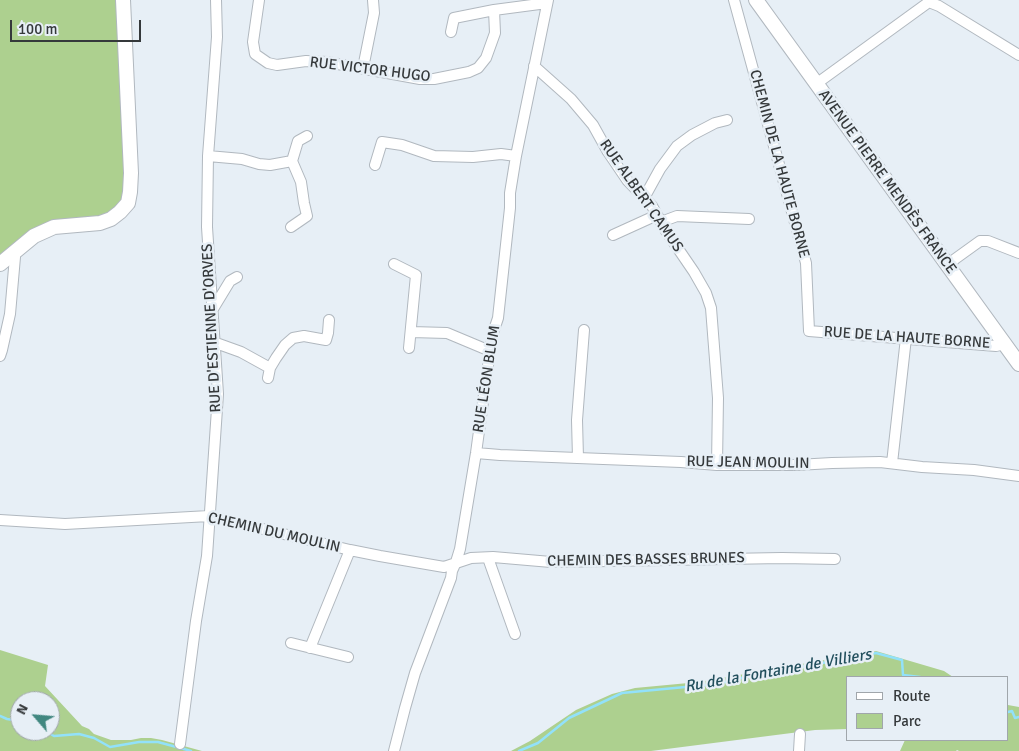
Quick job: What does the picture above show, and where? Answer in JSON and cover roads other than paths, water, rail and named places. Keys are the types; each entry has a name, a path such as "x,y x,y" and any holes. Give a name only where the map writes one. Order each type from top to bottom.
{"main road":[{"path":"0,264 34,236 54,228 100,223 111,219 128,203 131,174 123,0"},
{"name":"AVENUE PIERRE MENDÈS FRANCE","path":"756,0 1019,364"}],"street":[{"name":"RUE D'ESTIENNE D'ORVES","path":"180,744 196,621 207,556 218,394 207,227 208,156 217,37 216,0"},
{"name":"RUE VICTOR HUGO","path":"259,0 253,42 256,54 268,63 277,65 327,62 420,79 434,79 469,72 478,68 486,58 495,33 494,10"},
{"path":"363,68 374,13 373,0"},
{"name":"CHEMIN DE LA HAUTE BORNE","path":"734,0 806,263 809,331"},
{"path":"451,32 454,18 547,1"},
{"name":"RUE LÉON BLUM","path":"394,751 416,673 460,549 490,351 498,318 510,193 547,1"},
{"path":"816,84 929,2 939,6 1019,55"},
{"name":"RUE ALBERT CAMUS","path":"534,66 571,99 593,125 627,180 652,206 706,293 711,308 718,398 717,465"},
{"path":"644,198 660,169 678,146 692,135 715,123 727,120"},
{"path":"291,227 307,216 301,182 292,161 298,141 307,136"},
{"path":"375,165 382,142 402,145 434,156 473,157 501,154 516,156"},
{"path":"208,156 242,159 270,165 292,161"},
{"path":"613,235 659,218 677,216 749,219"},
{"path":"948,266 980,241 988,241 1019,253"},
{"path":"0,356 10,314 14,253"},
{"path":"394,264 416,275 409,348"},
{"path":"213,309 230,281 236,277"},
{"path":"268,378 270,368 276,358 285,345 293,338 304,336 326,340 329,320"},
{"path":"578,458 577,420 584,330"},
{"name":"RUE DE LA HAUTE BORNE","path":"809,331 996,346 1005,344"},
{"path":"411,332 447,334 490,351"},
{"path":"892,463 906,338"},
{"path":"216,343 241,352 270,368"},
{"name":"RUE JEAN MOULIN","path":"476,453 717,465 892,463 1019,476"},
{"name":"CHEMIN DU MOULIN","path":"0,520 64,524 209,516 380,556 444,567 456,562"},
{"path":"310,648 350,550"},
{"name":"CHEMIN DES BASSES BRUNES","path":"456,562 471,558 551,562 782,558 836,559"},
{"path":"488,558 515,634"},
{"path":"291,643 348,657"},
{"path":"799,751 800,734"}],"waterway":[{"name":"Ru de la Fontaine de Villiers","path":"519,751 538,743 569,718 622,693 717,684 876,653 902,660 903,675 912,676"},
{"name":"Ru de la Fontaine de Villiers","path":"1009,712 1012,711 1015,718 1019,717"},
{"name":"Ru de la Fontaine de Villiers","path":"0,716 10,719"},
{"name":"Ru de la Fontaine de Villiers","path":"60,736 79,734 94,738 110,747 139,742 158,742 191,751"}]}
